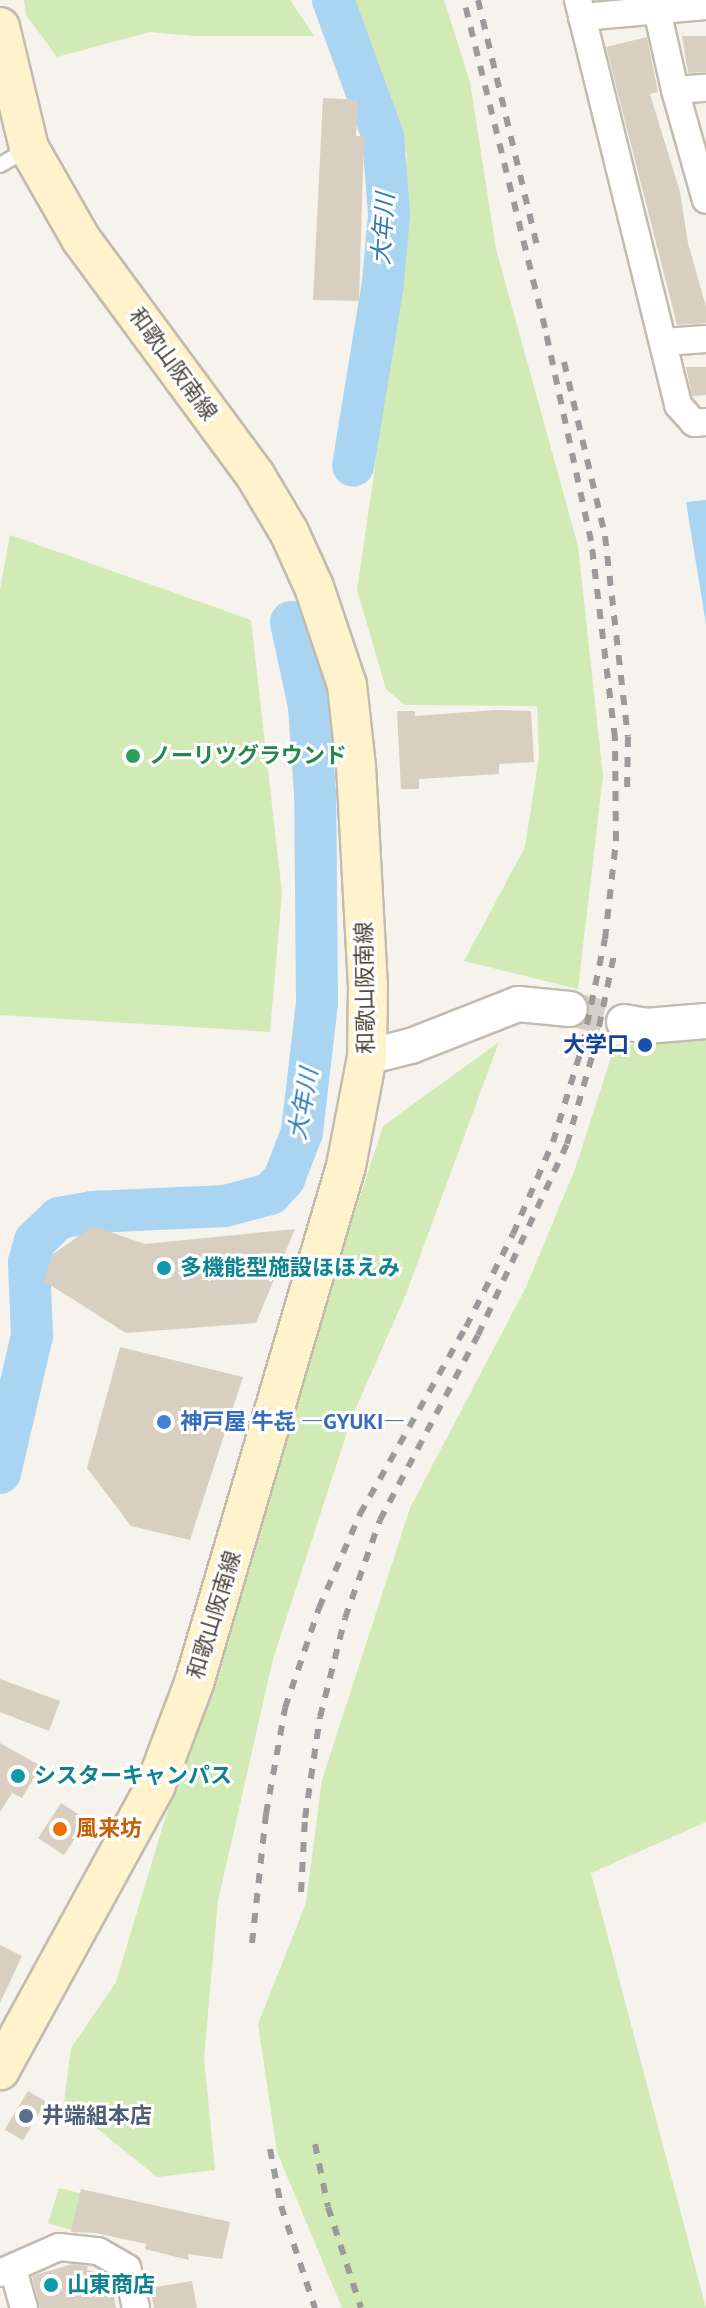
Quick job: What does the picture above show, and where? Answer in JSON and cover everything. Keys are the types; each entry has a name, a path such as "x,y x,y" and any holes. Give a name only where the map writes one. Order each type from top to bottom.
{"main road":[{"name":"和歌山阪南線","path":"0,27 15,156 81,239 255,475 289,532 314,587 349,698 356,766 368,980 367,1057 346,1166 194,1683 155,1787 5,2046"}],"street":[{"path":"706,6 657,10 580,8 678,405 694,423 706,422"},
{"path":"657,10 675,90 706,200"},
{"path":"675,90 706,88"},
{"path":"664,342 706,339"},
{"path":"367,1057 411,1046 518,1004 570,1009"},
{"path":"624,1022 646,1026 706,1021"},
{"path":"24,2308 6,2271 59,2247 98,2251 127,2268 136,2308"}],"green space":[{"path":"24,0 290,0 314,36 194,36 150,32 57,57 26,15"},
{"path":"347,0 444,0 470,82 496,249 578,546 603,776 578,989 464,961 525,847 539,757 537,706 405,705 386,689 357,590 374,474 407,155"},
{"name":"ノーリツグラウンド","path":"10,535 251,620 282,893 270,1032 0,1015 0,589"},
{"path":"706,1040 706,1822 591,1873 706,2308 342,2308 277,2152 258,2024 306,1903 322,1780 410,1508 526,1287 575,1169 615,1045"},
{"path":"499,1042 406,1294 352,1417 273,1659 218,1901 204,2058 215,2170 157,2177 64,2102 71,2048 116,1982 164,1822 232,1625 335,1273 383,1126"},
{"path":"59,2188 83,2194 75,2231 48,2223"}],"water":[{"path":"706,500 706,624 686,502"}],"building":[{"path":"682,36 706,36 706,72 688,73"},
{"path":"647,37 658,92 650,94 680,192 688,243 706,307 706,323 677,325 606,47"},
{"path":"323,98 358,100 356,136 364,136 359,301 313,300"},
{"path":"686,367 706,367 706,395 692,396"},
{"path":"496,710 531,711 534,762 499,764 499,774 419,779 419,789 401,789 397,711 415,711 415,716"},
{"name":"多機能型施設ほほえみ","path":"93,1226 145,1244 295,1229 256,1323 126,1333 44,1281 53,1254"},
{"name":"神戸屋 牛㐂 ―GYUKI―","path":"120,1347 243,1377 190,1540 131,1526 87,1468"},
{"path":"0,1679 60,1701 49,1731 0,1712"},
{"name":"シスターキャンパス","path":"0,1743 41,1766 22,1798 12,1793 0,1812"},
{"name":"風来坊","path":"61,1803 87,1820 64,1855 38,1838"},
{"path":"0,1945 22,1956 0,2003"},
{"name":"井端組本店","path":"28,2091 46,2102 23,2140 5,2130"},
{"path":"81,2189 230,2222 222,2259 188,2254 189,2260 145,2249 146,2244 96,2233 71,2232"},
{"path":"72,2264 88,2266 87,2270 110,2276 116,2308 40,2308 32,2276"},
{"path":"192,2281 197,2308 154,2308 150,2288"}],"waterway":[{"name":"大年川","path":"333,0 383,137 389,214 383,283 353,466"},
{"name":"大年川","path":"0,1473 32,1335 29,1262 35,1241 59,1218 92,1212 225,1206 270,1194 284,1179 302,1132 317,1003 315,794 309,706 291,622"}],"tunnel":[{"path":"570,1009 624,1022"}],"railway":[{"path":"252,1943 266,1814 285,1708 319,1608 360,1514 466,1327 513,1234 553,1142 583,1044 605,939 616,841 615,738 591,541 545,328 464,0"},
{"path":"478,0 537,245"},
{"path":"564,362 605,536 628,737 627,796"},
{"path":"301,1892 305,1818 320,1717 345,1618 380,1520 478,1335 567,1144 595,1046 614,955"},
{"path":"315,2144 328,2207 361,2308"},
{"path":"270,2149 281,2206 315,2308"}],"place":[{"name":"ノーリツグラウンド","path":"133,756"},
{"name":"大学口","path":"645,1045"},
{"name":"多機能型施設ほほえみ","path":"164,1268"},
{"name":"神戸屋 牛㐂 ―GYUKI―","path":"164,1422"},
{"name":"シスターキャンパス","path":"18,1776"},
{"name":"風来坊","path":"60,1829"},
{"name":"井端組本店","path":"26,2116"},
{"name":"山東商店","path":"51,2285"}]}
